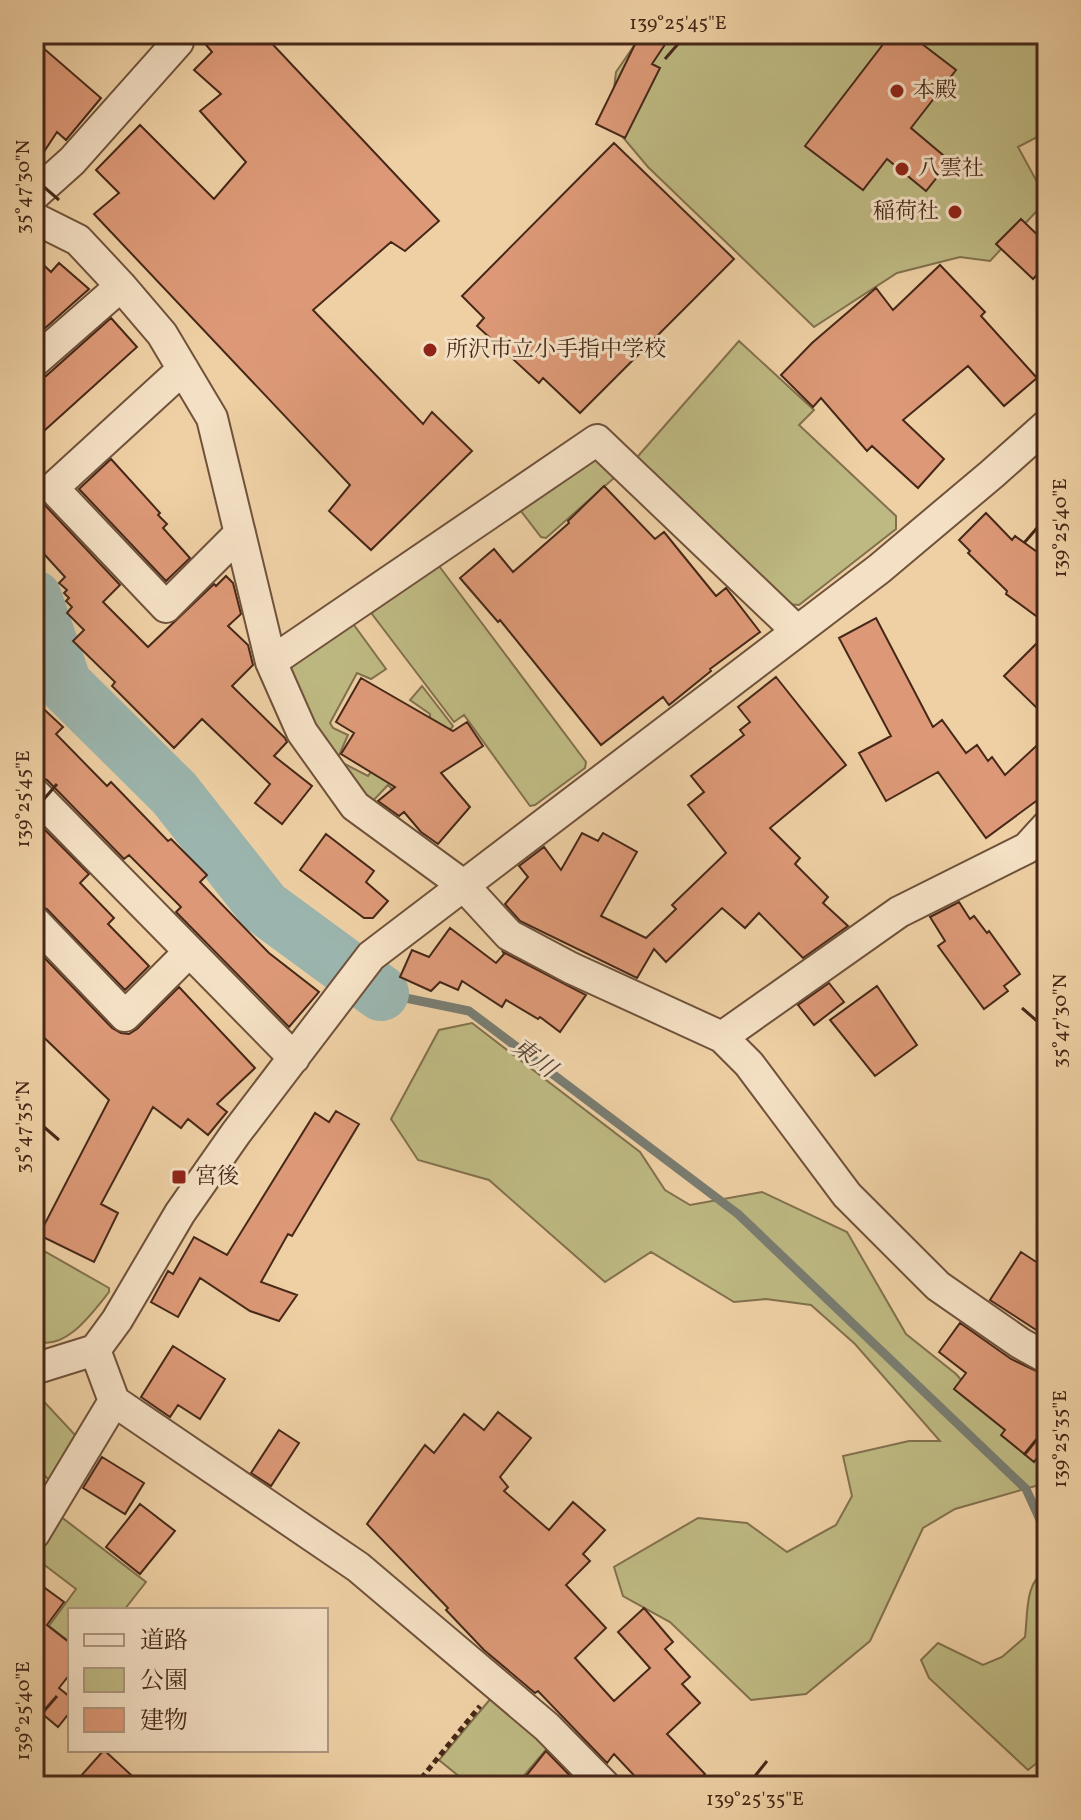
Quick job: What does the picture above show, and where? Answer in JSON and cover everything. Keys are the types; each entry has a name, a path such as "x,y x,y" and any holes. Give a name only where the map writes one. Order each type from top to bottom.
{"street":[{"path":"34,195 72,161 178,42 169,34"},
{"path":"34,218 78,240 121,286 162,334 212,418 271,662 302,732 355,806 463,885 509,935 571,968 722,1037 749,1064 847,1195 938,1286 1047,1358"},
{"path":"34,362 121,286"},
{"path":"183,369 53,488 166,607 240,533"},
{"path":"34,1369 95,1350 117,1320 180,1213 371,956 890,559 1047,425"},
{"path":"271,662 597,440 797,631"},
{"path":"34,793 294,1058"},
{"path":"722,1037 899,912 1027,848 1047,826"},
{"path":"34,921 125,1016 188,953"},
{"path":"95,1350 114,1401 358,1567 547,1727 605,1786"},
{"path":"34,1534 114,1401"}],"path":[{"path":"935,42 941,34"},
{"path":"1023,34 1047,50"},
{"path":"415,1786 498,1684"}],"green space":[{"path":"642,34 1047,34 1047,132 1018,147 1047,200 990,261 960,257 897,273 814,327 648,167 610,122 616,72"},
{"path":"739,341 814,410 799,425 896,516 896,529 799,605 785,604 632,463"},
{"path":"593,455 613,473 614,478 546,538 541,537 521,511 520,505"},
{"path":"439,566 586,762 585,768 535,805 530,806 464,715 454,722 372,614 373,607"},
{"path":"349,623 354,625 386,669 371,679 357,673 330,723 333,728 348,735 337,760 368,776 382,755 430,719 430,714 410,700 422,686 453,726 399,796 388,785 369,805 310,730 287,664"},
{"path":"472,1023 640,1152 665,1190 690,1205 762,1192 847,1232 906,1334 956,1374 982,1403 1024,1436 1045,1458 1046,1483 955,1509 923,1528 870,1641 806,1694 751,1700 670,1622 623,1596 614,1567 698,1518 747,1523 787,1552 836,1525 852,1496 843,1456 909,1441 940,1441 855,1344 811,1305 766,1299 734,1302 651,1252 605,1282 489,1180 418,1160 391,1119 439,1030"},
{"path":"39,1251 109,1288 109,1292 77,1329 56,1341 45,1343 34,1340 34,1260"},
{"path":"34,1391 77,1437 49,1480 34,1465"},
{"path":"60,1516 146,1582 126,1608 68,1608 68,1640 49,1626 76,1589 34,1557 34,1550"},
{"path":"1047,1571 1047,1755 1028,1770 929,1678 921,1660 938,1643 983,1665 1002,1657 1025,1637 1031,1590 1034,1582"},
{"path":"492,1697 550,1745 515,1786 471,1786 439,1760"}],"building":[{"path":"197,34 263,34 439,221 405,251 391,242 313,310 423,424 432,412 472,451 371,550 329,511 350,485 94,214 119,193 96,170 140,125 214,199 246,162 200,111 221,94 194,70 212,52"},
{"path":"640,34 672,34 652,64 660,68 625,138 596,124"},
{"path":"891,34 909,34 956,70 911,128 950,161 926,191 887,159 863,190 805,146"},
{"path":"34,40 101,98 66,140 57,132 34,167"},
{"path":"614,143 734,259 580,413 543,378 539,383 477,326 484,318 462,296"},
{"path":"1021,219 1047,244 1047,264 1033,279 996,244"},
{"path":"34,256 51,272 59,263 89,289 34,338"},
{"path":"940,265 985,312 981,316 1037,378 1004,406 968,366 903,420 944,459 918,488 872,446 867,451 821,398 813,407 781,375 812,343 876,288 893,310"},
{"path":"111,318 137,347 34,440 34,380 46,376"},
{"path":"111,459 160,513 158,515 167,524 163,528 190,558 166,581 79,489"},
{"path":"34,470 40,477 35,491 40,500 120,585 103,602 148,647 214,584 216,586 226,576 233,583 241,614 228,626 248,645 253,665 232,686 285,738 287,742 274,756 312,786 282,824 255,803 270,784 202,719 174,748 112,686 115,682 73,641 84,630 67,613 72,607 66,601 69,598 64,593 67,590 59,583 65,577 34,543"},
{"path":"604,486 655,539 664,532 716,596 726,588 760,632 710,669 669,705 663,697 601,745 500,620 498,622 460,578 494,549 513,572 569,523"},
{"path":"986,513 1012,540 1015,536 1047,559 1047,624 1006,594 1007,591 959,540"},
{"path":"876,618 933,727 942,720 966,753 977,745 988,761 992,757 1005,775 1047,736 1047,793 986,838 938,772 886,801 859,753 891,736 839,638"},
{"path":"1047,633 1047,718 1004,676"},
{"path":"776,677 846,765 770,828 800,858 795,864 828,897 823,903 848,926 803,958 759,913 745,928 722,908 666,962 654,949 637,978 520,921 505,904 528,877 519,866 544,847 561,870 582,833 598,841 603,833 637,852 601,916 646,938 676,909 672,905 726,853 688,805 704,792 691,776 744,735 740,730 750,722 738,707"},
{"path":"361,678 453,731 467,722 483,746 441,773 470,807 438,844 421,832 404,812 399,816 378,801 395,787 341,754 354,733 336,722"},
{"path":"34,700 63,727 56,734 107,786 111,782 168,841 171,839 207,875 200,882 269,953 319,992 289,1027 176,912 181,907 129,855 124,859 47,780 34,776"},
{"path":"34,819 89,874 80,883 114,918 108,924 149,966 125,990 47,909 34,904"},
{"path":"326,834 374,871 366,882 388,901 373,918 364,918 300,870"},
{"path":"959,902 970,919 974,916 987,933 989,931 1020,974 1004,986 1008,991 984,1009 938,946 945,941 930,917"},
{"path":"450,928 496,963 503,952 586,995 560,1032 540,1017 538,1019 506,1000 502,1007 462,981 458,990 440,982 431,991 400,977 412,950 429,957"},
{"path":"34,947 112,1028 121,1033 129,1034 137,1029 179,987 255,1068 217,1104 227,1112 208,1135 188,1119 181,1128 153,1107 101,1204 118,1213 94,1262 39,1235 109,1100 34,1028"},
{"path":"829,983 844,1002 814,1025 798,1005"},
{"path":"877,986 917,1045 875,1076 830,1020"},
{"path":"336,1111 359,1124 261,1282 297,1295 279,1321 250,1311 200,1278 178,1317 151,1302 168,1271 173,1274 194,1237 227,1255 315,1113 329,1122"},
{"path":"1021,1252 1047,1269 1047,1337 990,1300"},
{"path":"960,1323 1011,1359 1047,1376 1047,1446 1034,1462 1001,1435 1005,1430 954,1389 966,1373 939,1352"},
{"path":"173,1346 225,1379 200,1419 178,1405 170,1417 141,1397"},
{"path":"498,1412 531,1438 500,1477 508,1487 504,1491 549,1530 573,1502 605,1530 583,1554 590,1561 566,1585 606,1628 575,1658 614,1701 650,1668 618,1632 644,1608 673,1642 665,1649 690,1677 682,1684 700,1703 667,1734 705,1774 692,1786 644,1786 614,1754 607,1763 538,1691 535,1693 484,1650 367,1524 425,1445 434,1453 464,1414 484,1430"},
{"path":"279,1430 299,1443 271,1486 251,1473"},
{"path":"102,1457 144,1483 125,1514 83,1488"},
{"path":"140,1504 175,1531 140,1574 106,1547"},
{"path":"34,1580 64,1602 47,1625 68,1641 68,1677 59,1688 68,1695 68,1714 58,1727 40,1712 34,1721"},
{"path":"546,1751 580,1786 518,1786"},
{"path":"102,1752 106,1752 143,1786 72,1786"}],"waterway":[{"name":"東川","path":"34,598 64,684 174,793 264,907 381,993"},
{"name":"東川","path":"381,993 469,1011 738,1214 1026,1489 1047,1535"}],"place":[{"name":"本殿","path":"897,91"},
{"name":"八雲社","path":"902,169"},
{"name":"稲荷社","path":"955,212"},
{"name":"所沢市立小手指中学校","path":"430,350"},
{"name":"宮後","path":"179,1177"}]}
